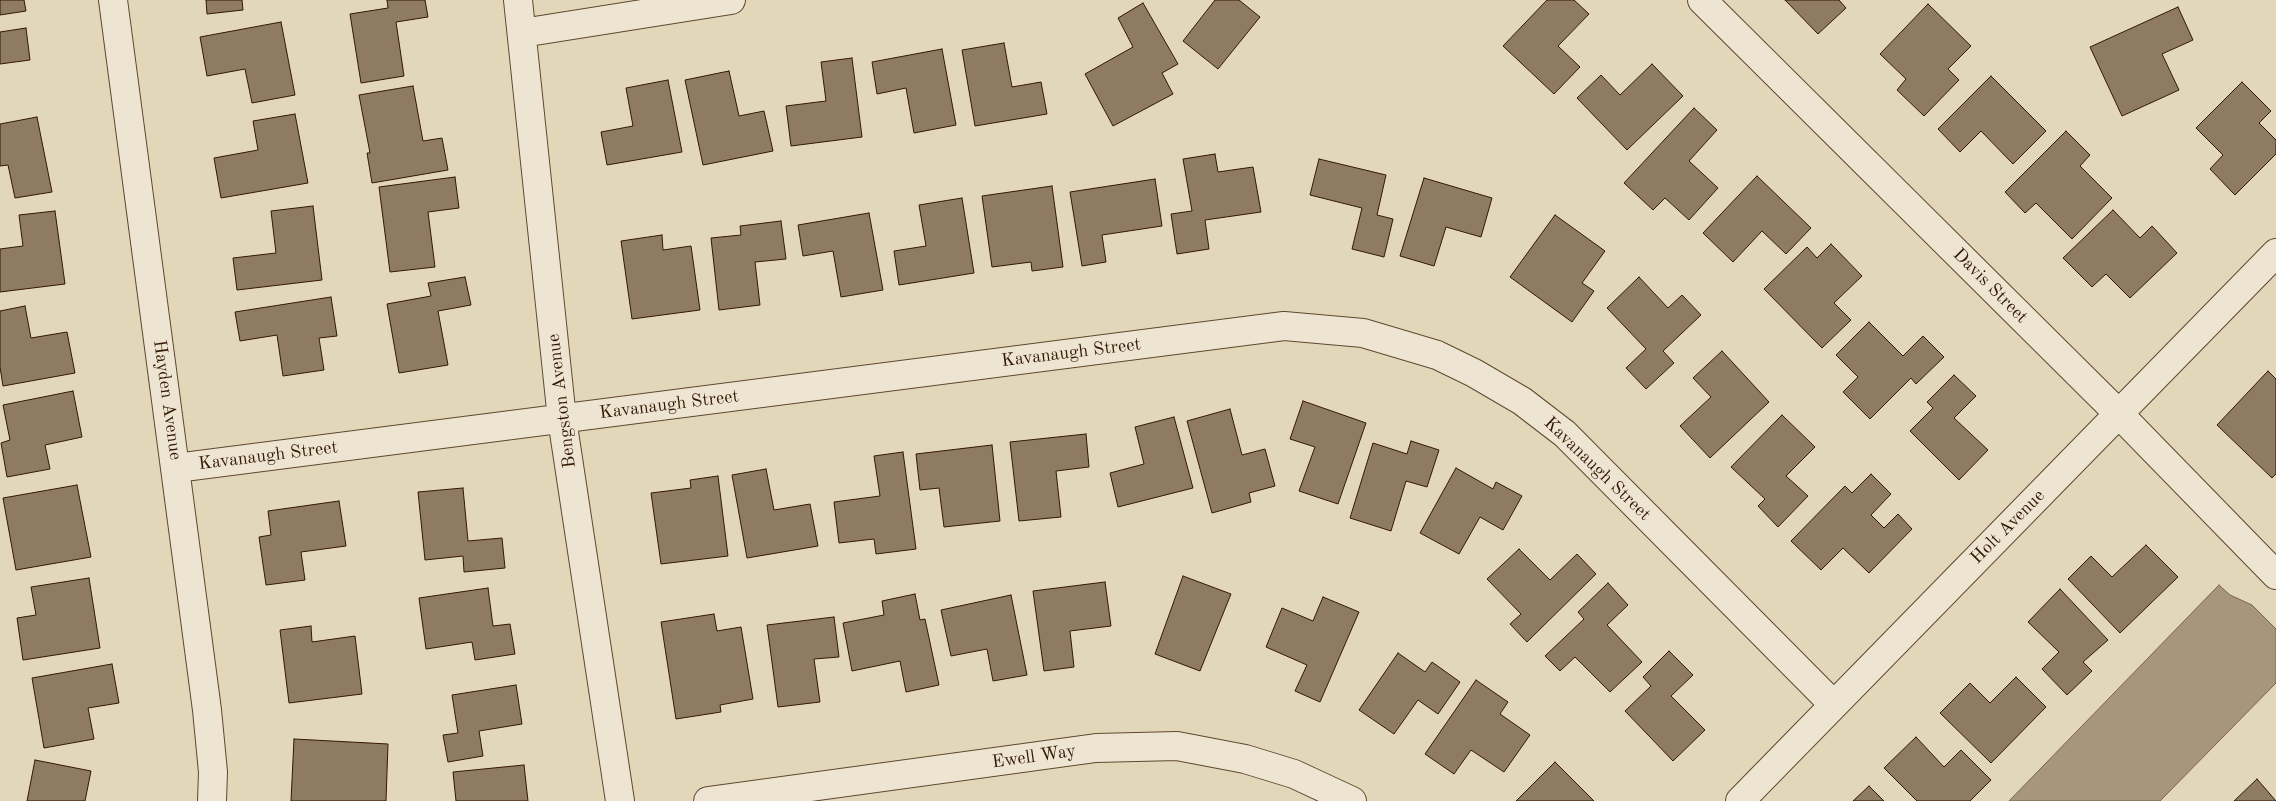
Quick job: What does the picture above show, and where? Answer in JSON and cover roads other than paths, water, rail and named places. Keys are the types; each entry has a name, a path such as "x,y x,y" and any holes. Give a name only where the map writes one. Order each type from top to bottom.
{"street":[{"name":"Hayden Avenue","path":"114,0 207,710 212,772 212,801"},
{"name":"Bengston Avenue","path":"518,0 562,419 620,801"},
{"path":"522,33 731,0"},
{"name":"Davis Street","path":"1702,0 2119,414 2276,575"},
{"name":"Holt Avenue","path":"1740,801 2276,253"},
{"name":"Kavanaugh Street","path":"176,468 1284,326 1363,333 1437,355 1474,373 1522,401 1565,434 1833,704"},
{"name":"Ewell Way","path":"708,801 1096,748 1177,746 1245,759 1286,772 1352,801"}]}
